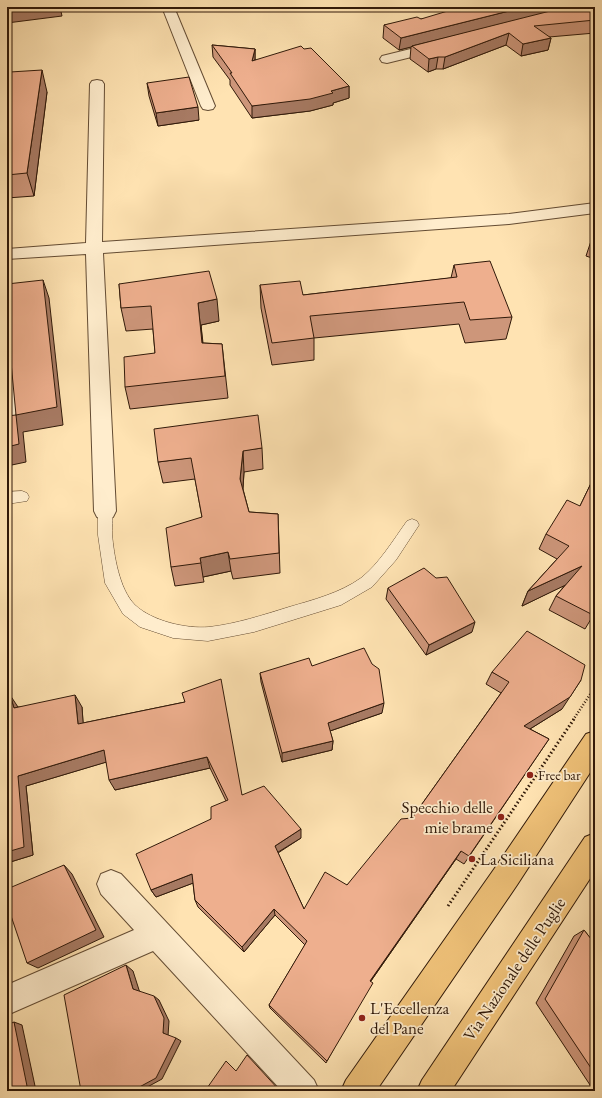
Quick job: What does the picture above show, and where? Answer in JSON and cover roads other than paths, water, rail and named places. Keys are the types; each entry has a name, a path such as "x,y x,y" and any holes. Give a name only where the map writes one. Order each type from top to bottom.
{"main road":[{"path":"357,1091 507,875 595,743"},
{"name":"Via Nazionale delle Puglie","path":"433,1091 595,847"}],"street":[{"path":"168,7 208,106"},
{"path":"387,58 448,43"},
{"path":"97,84 94,248 105,511"},
{"path":"7,254 509,219 595,208"},
{"path":"111,884 303,1091"},
{"path":"7,1000 157,934"}],"lane":[{"path":"7,378 10,416 7,420"},
{"path":"7,498 22,497"},
{"path":"105,511 105,535 113,583 129,609 146,622 173,631 208,634 254,625 335,600 367,582 391,556 412,525"}],"place":[{"name":"Free bar","path":"530,775"},
{"name":"Specchio delle mie brame","path":"501,817"},
{"name":"La Siciliana","path":"472,859"},
{"name":"L'Eccellenza del Pane","path":"362,1018"}]}
